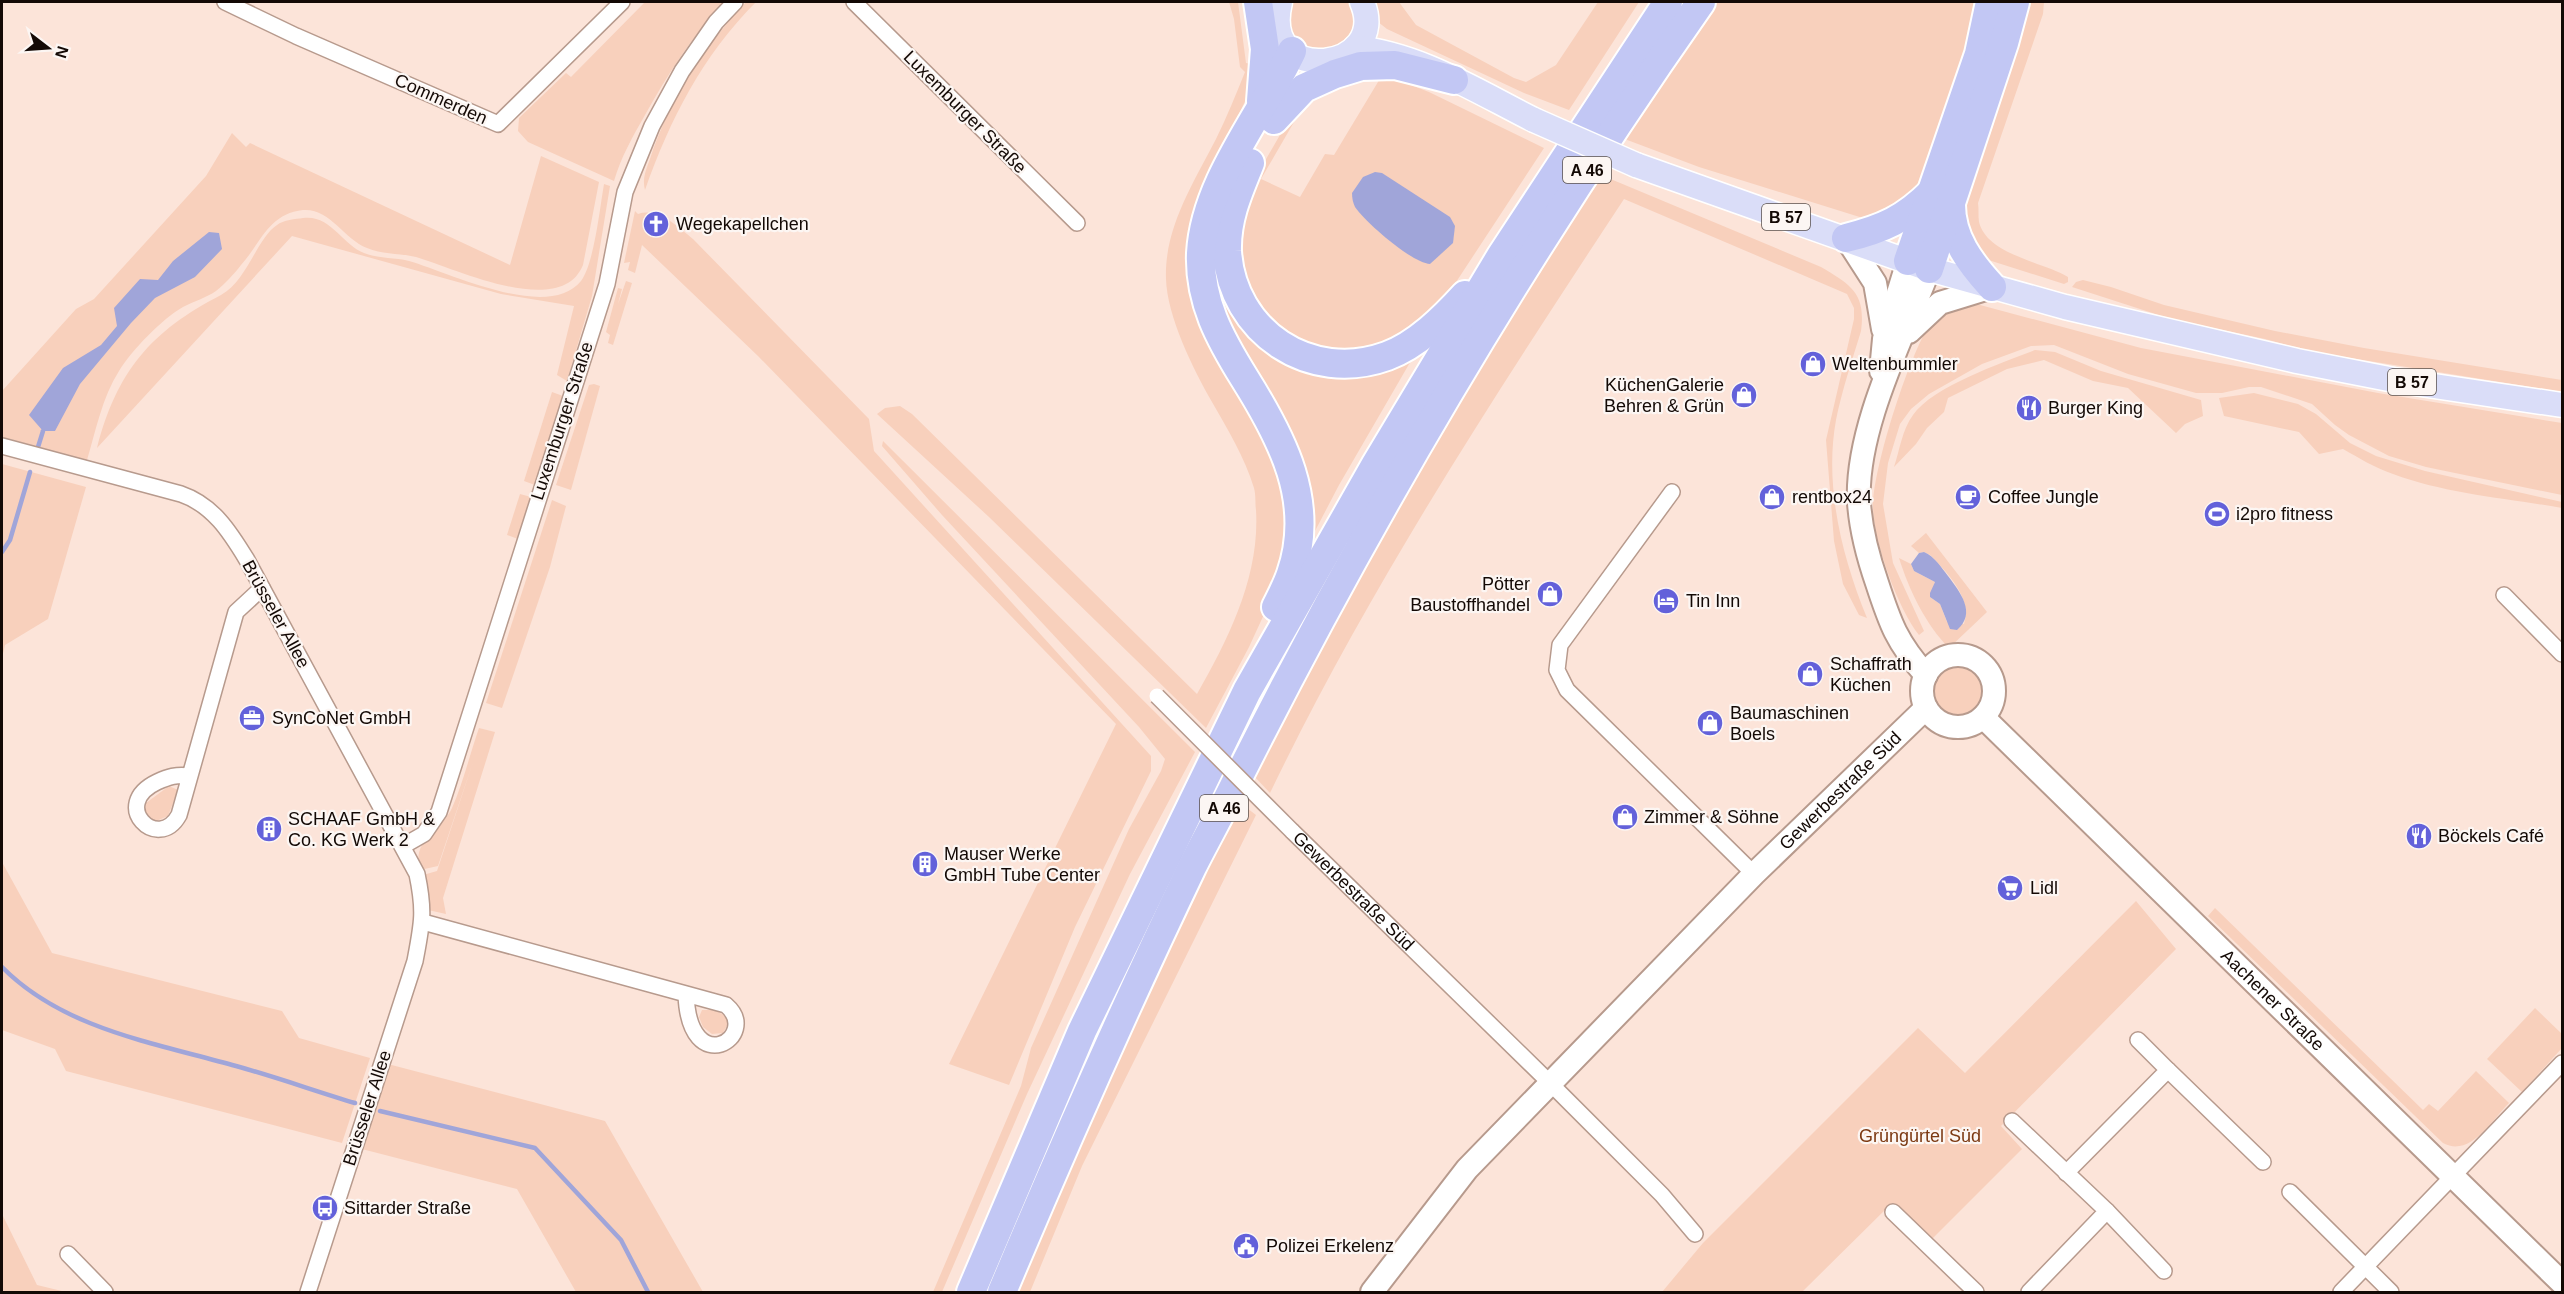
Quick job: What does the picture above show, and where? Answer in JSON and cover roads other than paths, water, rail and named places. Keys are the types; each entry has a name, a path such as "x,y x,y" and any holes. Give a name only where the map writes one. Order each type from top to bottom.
{"highway":[{"path":"1258,2 1265,49 1267,115"},
{"name":"A 46","path":"971,1293 1082,1031 1247,691 1376,464 1502,256 1668,2"},
{"name":"A 46","path":"1002,1293 1131,998 1194,862 1292,671 1377,516 1479,340 1534,251 1654,68 1701,2"},
{"path":"1990,2 1979,54 1942,195 1955,235 1972,263 1992,287"},
{"path":"1918,265 1942,195 2004,43 2015,2"},
{"path":"1300,56 1267,115 1229,220 1227,250 1229,270 1242,306 1267,336 1284,348 1306,358 1335,364 1369,362 1389,356 1409,345 1445,316 1502,256"},
{"path":"1267,115 1304,88 1335,74 1361,66 1395,66 1454,80"},
{"name":"A 46","path":"1247,691 1260,642 1294,566 1298,504 1295,482 1285,448 1220,338 1204,295 1201,252 1204,229 1220,184 1267,115"},
{"path":"1846,238 1895,223 1918,206 1942,195"}],"main road":[{"path":"1280,2 1277,17 1278,30 1300,56 1323,63 1336,60 1360,37 1366,16 1362,2"},
{"name":"B 57","path":"1360,37 1423,56 1454,80 1534,120 1636,165 1918,265 2125,322 2297,361 2394,380 2562,405"},
{"path":"1846,238 1875,283 1892,340"},
{"path":"1918,265 1892,340 1862,467 1859,501 1862,532 1877,584 1921,645 1932,668"},
{"path":"1892,340 1915,325 1940,303 1992,287"},
{"path":"1953,655 1970,656 1988,671 1994,687 1994,695 1983,717 1975,723 1954,727 1941,723 1926,708 1922,691 1932,668 1953,655"},
{"name":"Gewerbestraße Süd","path":"1372,1293 1467,1169 1754,874 1926,708"},
{"name":"Aachener Straße","path":"1983,717 2562,1283"}],"street":[{"name":"Commerden","path":"225,2 296,36 498,124 622,2"},
{"name":"Luxemburger Straße","path":"403,846 424,834 439,812 607,284 625,192 652,126 682,71 716,22 735,2"},
{"name":"Luxemburger Straße","path":"854,2 1077,223"},
{"name":"Brüsseler Allee","path":"2,446 154,486 181,494 205,506 230,532 417,874 424,905 415,961 308,1293"},
{"path":"1672,492 1560,645 1557,670 1567,690 1754,874"},
{"path":"189,776 236,612 262,588"},
{"path":"2504,595 2562,654"},
{"name":"Gewerbestraße Süd","path":"1157,696 1550,1083 1662,1195 1695,1234"},
{"path":"423,922 686,994"},
{"path":"2138,1040 2263,1162"},
{"path":"2341,1293 2562,1063"},
{"path":"2066,1173 2168,1070"},
{"path":"2012,1121 2106,1211 2164,1272"},
{"path":"2290,1192 2391,1293"},
{"path":"2029,1293 2106,1211"},
{"path":"1893,1212 1976,1293"},
{"path":"68,1254 105,1293"}],"water":[{"path":"1375,172 1382,173 1450,217 1455,226 1453,243 1430,264 1401,250 1369,223 1355,207 1352,193 1363,177"},
{"path":"209,232 219,233 222,249 195,277 155,298 80,384 55,431 43,431 29,415 63,368 101,345 117,326 114,308 140,279 158,280 173,261"},
{"path":"1924,552 1940,566 1964,603 1966,617 1957,630 1950,629 1940,604 1930,597 1935,582 1914,571 1911,564 1919,553"}],"waterway":[{"path":"38,447 43,431"},
{"path":"2,552 10,540 30,472"},
{"path":"2,967 26,988 81,1020 142,1041 251,1070 355,1103"},
{"path":"380,1111 535,1148 621,1240 648,1292"}],"place":[{"name":"Wegekapellchen","path":"656,224"},
{"name":"Weltenbummler","path":"1813,364"},
{"name":"KüchenGalerie Behren & Grün","path":"1744,395"},
{"name":"Burger King","path":"2029,408"},
{"name":"rentbox24","path":"1772,497"},
{"name":"Coffee Jungle","path":"1968,497"},
{"name":"i2pro fitness","path":"2217,514"},
{"name":"Pötter Baustoffhandel","path":"1550,594"},
{"name":"Tin Inn","path":"1666,601"},
{"name":"Schaffrath Küchen","path":"1810,674"},
{"name":"SynCoNet GmbH","path":"252,718"},
{"name":"Baumaschinen Boels","path":"1710,723"},
{"name":"Zimmer & Söhne","path":"1625,817"},
{"name":"SCHAAF GmbH & Co. KG Werk 2","path":"269,829"},
{"name":"Böckels Café","path":"2419,836"},
{"name":"Mauser Werke GmbH Tube Center","path":"925,864"},
{"name":"Lidl","path":"2010,888"},
{"name":"Sittarder Straße","path":"325,1208"},
{"name":"Polizei Erkelenz","path":"1246,1246"}],"park label":[{"name":"Grüngürtel Süd","path":"1920,1136"}]}
